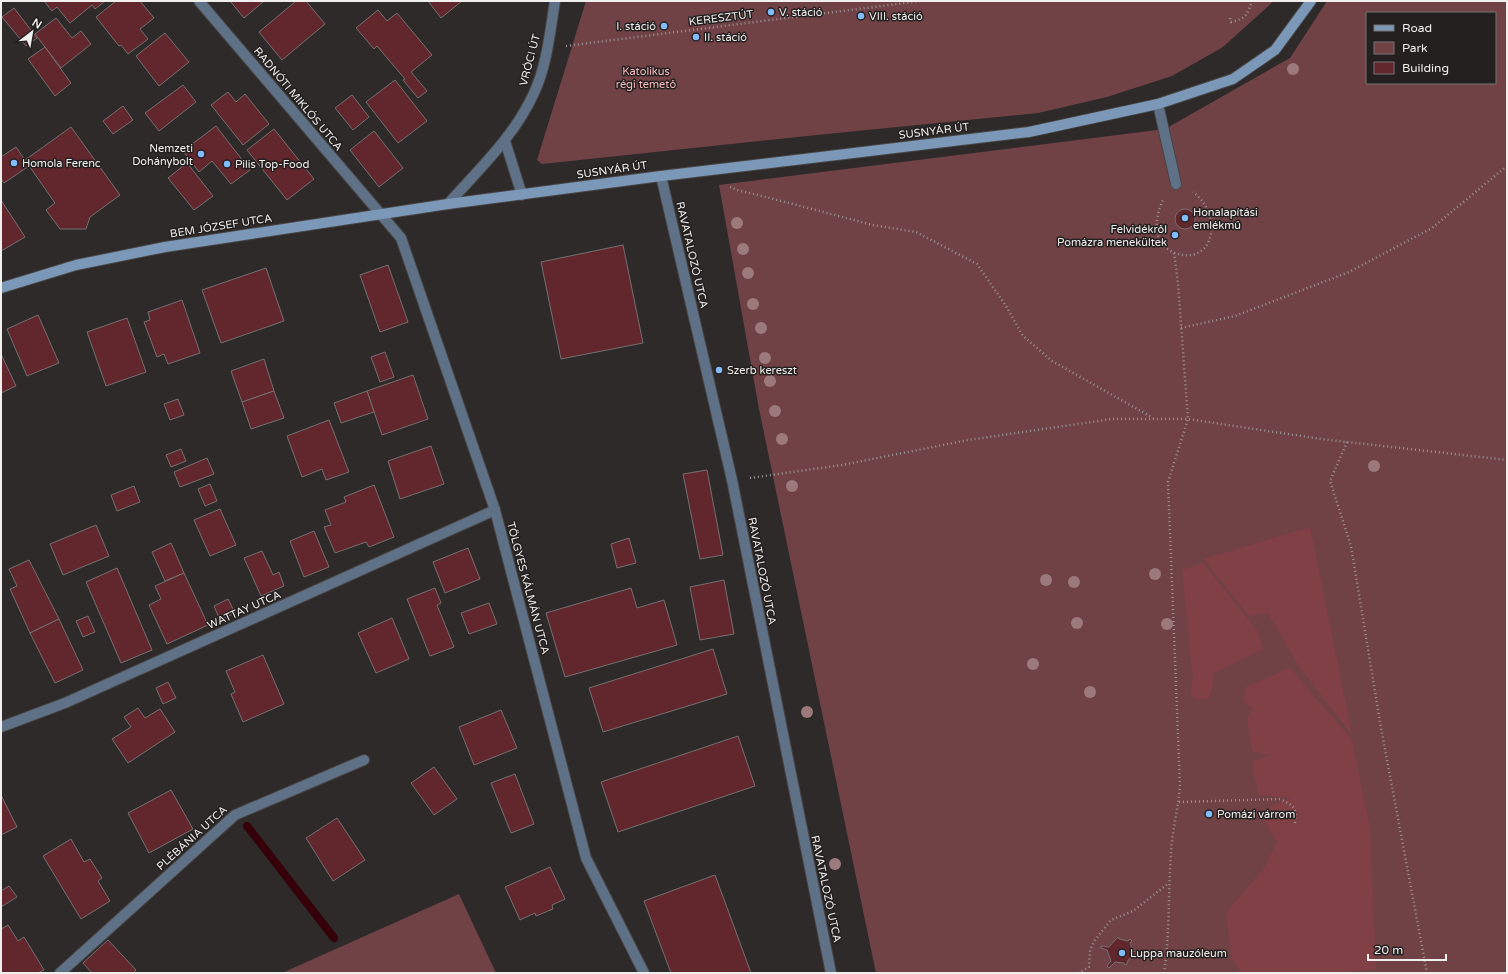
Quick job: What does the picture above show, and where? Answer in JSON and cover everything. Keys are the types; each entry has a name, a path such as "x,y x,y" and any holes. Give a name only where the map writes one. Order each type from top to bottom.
{"street":[{"name":"RADNÓTI MIKLÓS UTCA","path":"199,1 379,214"},
{"name":"VRÓCI ÚT","path":"448,204 505,141 525,110 539,78 555,1"},
{"name":"SUSNYÁR ÚT","path":"448,204 661,176 1030,132 1158,104 1232,79 1245,71 1275,50 1311,1"},
{"path":"1158,104 1176,184"},
{"path":"505,141 522,195"},
{"name":"RAVATALOZÓ UTCA","path":"661,176 732,480 831,973"},
{"name":"BEM JÓZSEF UTCA","path":"1,288 76,265 165,247 448,204"},
{"name":"TÖLGYES KÁLMÁN UTCA","path":"379,214 401,238 495,510 586,858 644,973"},
{"name":"WATTAY UTCA","path":"1,727 65,703 495,510"},
{"name":"PLÉBÁNIA UTCA","path":"60,973 235,815 364,760"}],"path":[{"name":"KERESZTÚT","path":"572,46 920,1"},
{"path":"1230,18 1231,22 1242,20 1247,15 1252,1"},
{"path":"1181,328 1235,316 1349,272 1432,228 1507,166"},
{"path":"696,172 737,190 874,225 916,232 977,264 1006,306 1023,336 1052,361 1154,419"},
{"path":"1176,184 1197,195 1204,203 1211,217 1212,230 1210,241 1203,250 1192,256 1181,256 1174,254 1163,245 1158,235 1157,221 1159,206 1168,191 1176,184"},
{"path":"1164,973 1169,922 1169,883 1174,824 1179,802 1180,787 1168,482 1188,419 1178,283 1174,254"},
{"path":"732,480 842,465 968,440 1104,420 1188,419 1347,442 1507,460"},
{"path":"1347,442 1330,481 1352,546 1381,728 1427,973"},
{"path":"1179,802 1280,799 1292,805 1296,812 1295,823"},
{"path":"1078,973 1089,967 1090,950 1095,940 1111,920 1133,911 1169,883"}],"green space":[{"name":"Katolikus régi temető","path":"586,1 1274,1 1223,47 1172,76 1107,97 1038,113 542,164 537,160"},
{"path":"1327,1 1507,1 1507,973 876,973 759,409 719,185 1165,129 1290,58"},
{"path":"459,894 496,973 282,973"}],"shaded area":[{"path":"1310,527 1352,735 1298,665 1268,613 1249,616 1204,559"},
{"path":"1203,563 1258,632 1263,649 1214,673 1212,689 1208,699 1197,700 1190,693 1193,678 1182,570"},
{"path":"1290,668 1352,740 1370,828 1376,969 1338,973 1241,973 1232,958 1226,913 1265,867 1277,842 1264,820 1271,805 1292,798 1258,795 1252,762 1268,755 1252,751 1247,718 1253,709 1243,701 1246,687"}],"building":[{"path":"44,1 105,1 95,9 92,5 70,23 57,7 52,11"},
{"path":"116,1 140,1 154,18 140,29 148,39 128,54 121,45 119,46 96,17"},
{"path":"230,1 264,1 244,18"},
{"path":"296,1 306,1 325,24 282,60 259,32"},
{"path":"428,1 462,1 441,18"},
{"path":"14,8 37,38 26,46 2,17"},
{"path":"378,10 387,21 397,13 432,55 411,72 427,91 418,98 403,80 405,79 377,46 374,49 356,28"},
{"path":"56,18 72,38 81,31 91,44 61,68 35,34"},
{"path":"165,33 189,62 159,86 136,56"},
{"path":"45,47 71,83 55,96 28,59"},
{"path":"395,80 427,121 398,143 366,102"},
{"path":"183,85 196,102 159,131 145,113"},
{"path":"228,92 236,102 245,94 269,124 243,145 211,105"},
{"path":"352,95 369,117 353,130 335,108"},
{"path":"123,106 133,120 113,134 103,121"},
{"path":"216,126 250,170 231,184 212,161 199,172 183,151"},
{"path":"71,127 120,195 90,217 86,229 60,229 46,210 55,203 25,160"},
{"path":"274,129 314,179 287,200 247,150"},
{"path":"374,131 403,168 379,187 350,150"},
{"name":"Homola Ferenc","path":"16,147 29,166 4,183 1,179 1,157"},
{"path":"187,163 213,196 194,210 168,178"},
{"path":"1,200 25,237 1,251"},
{"name":"Honalapítási emlékmű","path":"1185,209 1192,212 1195,219 1192,226 1185,229 1178,226 1175,219 1178,212"},
{"path":"623,245 643,343 561,359 541,262"},
{"path":"388,265 408,322 380,332 360,275"},
{"path":"266,268 284,321 221,343 202,290"},
{"path":"182,300 200,353 168,364 164,354 157,357 144,322 150,320 148,312"},
{"path":"38,315 59,363 27,376 7,329"},
{"path":"127,318 146,372 106,386 87,332"},
{"path":"385,352 394,377 380,382 371,357"},
{"path":"1,354 16,386 1,393"},
{"path":"264,359 274,391 242,402 231,371"},
{"path":"413,375 428,419 382,435 367,391"},
{"path":"274,391 284,418 251,429 242,402"},
{"path":"367,391 374,412 341,423 334,403"},
{"path":"178,399 184,415 170,420 164,404"},
{"path":"329,420 349,472 326,480 322,469 302,477 287,436"},
{"path":"431,446 444,484 400,499 388,461"},
{"path":"181,449 186,461 171,467 166,455"},
{"path":"207,458 214,474 180,487 174,472"},
{"path":"707,470 723,555 700,559 683,474"},
{"path":"210,484 217,501 205,506 198,489"},
{"path":"374,485 394,537 369,547 366,542 335,553 324,527 331,525 325,510 346,502 344,497"},
{"path":"134,486 140,502 117,511 111,495"},
{"path":"220,509 236,545 210,556 194,520"},
{"path":"96,525 109,556 63,575 50,544"},
{"path":"314,531 329,567 304,577 290,541"},
{"path":"629,538 636,563 617,568 611,544"},
{"path":"171,543 184,573 165,581 152,552"},
{"path":"468,548 480,579 445,593 433,562"},
{"path":"262,551 273,575 279,572 284,586 261,596 244,558"},
{"path":"29,560 59,619 30,633 10,589 17,586 9,569"},
{"path":"117,568 152,650 121,663 86,582"},
{"path":"184,573 208,625 167,644 149,605 161,599 155,586"},
{"path":"724,580 734,634 700,640 690,587"},
{"path":"435,588 441,603 437,605 454,647 430,656 407,599"},
{"path":"631,588 637,608 664,600 677,645 565,677 546,613"},
{"path":"228,599 235,613 220,620 214,606"},
{"path":"489,603 497,624 469,634 461,613"},
{"path":"88,616 95,632 83,637 76,621"},
{"path":"392,618 409,659 376,673 358,633"},
{"path":"59,619 83,670 55,683 30,633"},
{"path":"713,649 727,694 603,732 589,688"},
{"path":"263,655 284,704 243,722 231,694 235,692 226,671"},
{"path":"168,682 176,698 163,704 156,688"},
{"path":"138,708 145,718 160,709 175,732 128,763 112,739 131,727 124,717"},
{"path":"501,710 517,748 474,765 459,727"},
{"path":"738,736 755,786 618,832 601,782"},
{"path":"434,767 457,799 434,815 411,783"},
{"path":"515,774 534,824 511,833 491,783"},
{"path":"171,790 193,829 149,853 128,813"},
{"path":"1,795 17,827 1,835"},
{"path":"337,818 365,860 333,881 306,838"},
{"path":"71,839 84,862 90,859 102,878 98,881 110,901 81,919 43,856"},
{"path":"550,867 565,899 552,905 553,909 536,916 535,913 520,920 505,887"},
{"path":"715,875 751,973 671,973 644,901"},
{"path":"9,886 17,897 1,907 1,891"},
{"path":"8,925 18,941 24,937 44,970 38,973 1,973 1,929"},
{"name":"Luppa mauzóleum","path":"1118,937 1119,939 1128,941 1130,939 1132,941 1130,943 1133,951 1136,952 1127,964 1125,965 1124,963 1115,962 1109,968 1107,966 1111,961 1107,950 1101,948 1101,946 1109,947"},
{"path":"108,940 136,970 133,973 92,973 83,963"}],"waterway":[{"path":"247,826 334,938"}],"place":[{"name":"V. stáció","path":"771,12"},
{"name":"VIII. stáció","path":"861,16"},
{"name":"I. stáció","path":"664,26"},
{"name":"II. stáció","path":"696,37"},
{"name":"Nemzeti Dohánybolt","path":"201,154"},
{"name":"Homola Ferenc","path":"14,163"},
{"name":"Pilis Top-Food","path":"227,164"},
{"name":"Honalapítási emlékmű","path":"1185,218"},
{"name":"Felvidékről Pomázra menekültek","path":"1175,235"},
{"name":"Szerb kereszt","path":"719,370"},
{"name":"Pomázi várrom","path":"1209,814"},
{"name":"Luppa mauzóleum","path":"1122,953"}]}
